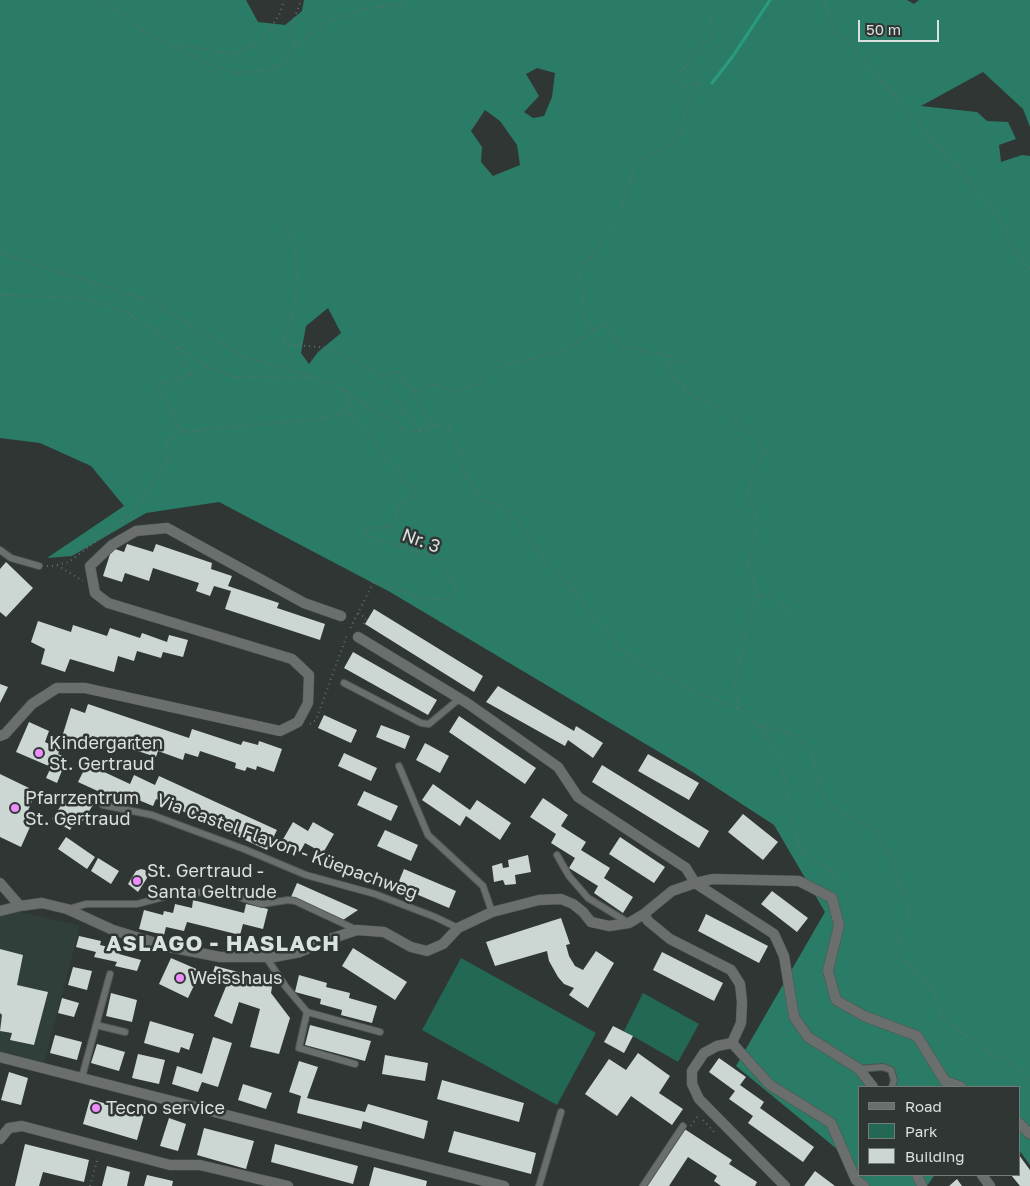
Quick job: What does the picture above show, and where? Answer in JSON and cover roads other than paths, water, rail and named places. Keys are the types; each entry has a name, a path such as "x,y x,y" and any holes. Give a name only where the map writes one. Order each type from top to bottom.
{"street":[{"path":"0,736 5,734 32,704 57,688 85,688 280,731 298,722 308,704 309,675 292,658 108,603 95,593 90,566 112,545 136,531 167,528 304,603 341,616"},
{"path":"358,637 459,699 558,767 578,797 686,868 695,883 774,934 784,956 794,1017 808,1037 859,1069 872,1086"},
{"path":"0,911 42,903 67,909 113,930 169,947 220,957 266,957 300,952 357,930 384,932 411,947 427,950 443,944 458,928 492,912 539,900 561,899 573,904 591,922 609,926 629,923 644,914 672,890 695,883 713,879 800,881 832,898 839,926 828,971 836,1000 864,1016 918,1036 946,1084"},
{"path":"0,883 20,906"},
{"path":"644,914 648,921 670,939 731,970 740,984 742,1002 741,1023 732,1043"},
{"path":"732,1043 717,1046 704,1053 692,1070 692,1084 699,1099 785,1186"},
{"path":"732,1043 770,1085 831,1123 856,1180 864,1186"},
{"path":"0,1057 504,1186"},
{"path":"1020,1124 1030,1134"},
{"path":"0,1139 9,1128 22,1126 170,1165 200,1165 288,1186"}],"lane":[{"path":"0,550 11,558 39,566"},
{"path":"344,683 421,723 429,724 459,699"},
{"path":"399,766 428,835 483,886 492,912"},
{"name":"Via Castel Flavon - Küepachweg","path":"103,804 152,815 306,875 375,894 458,928"},
{"path":"557,855 569,876 588,898 629,923"},
{"path":"67,909 86,904 137,904 183,892 225,893 262,904 288,900 295,901 357,930"},
{"path":"266,957 286,987 307,1012 380,1032"},
{"path":"82,1077 110,974"},
{"path":"307,1012 299,1048 355,1064"},
{"path":"96,1025 124,1032"},
{"path":"859,1069 883,1067 891,1070 894,1080 892,1086"},
{"path":"540,1186 562,1112"},
{"path":"643,1186 683,1126"}],"waterway":[{"path":"712,83 733,56 770,0"}],"place":[{"name":"Kindergarten St. Gertraud","path":"39,753"},
{"name":"Pfarrzentrum St. Gertraud","path":"15,808"},
{"name":"St. Gertraud - Santa Geltrude","path":"137,881"},
{"name":"Weisshaus","path":"180,978"},
{"name":"Tecno service","path":"96,1108"}],"district":[{"name":"ASLAGO - HASLACH","path":"223,944"}]}
